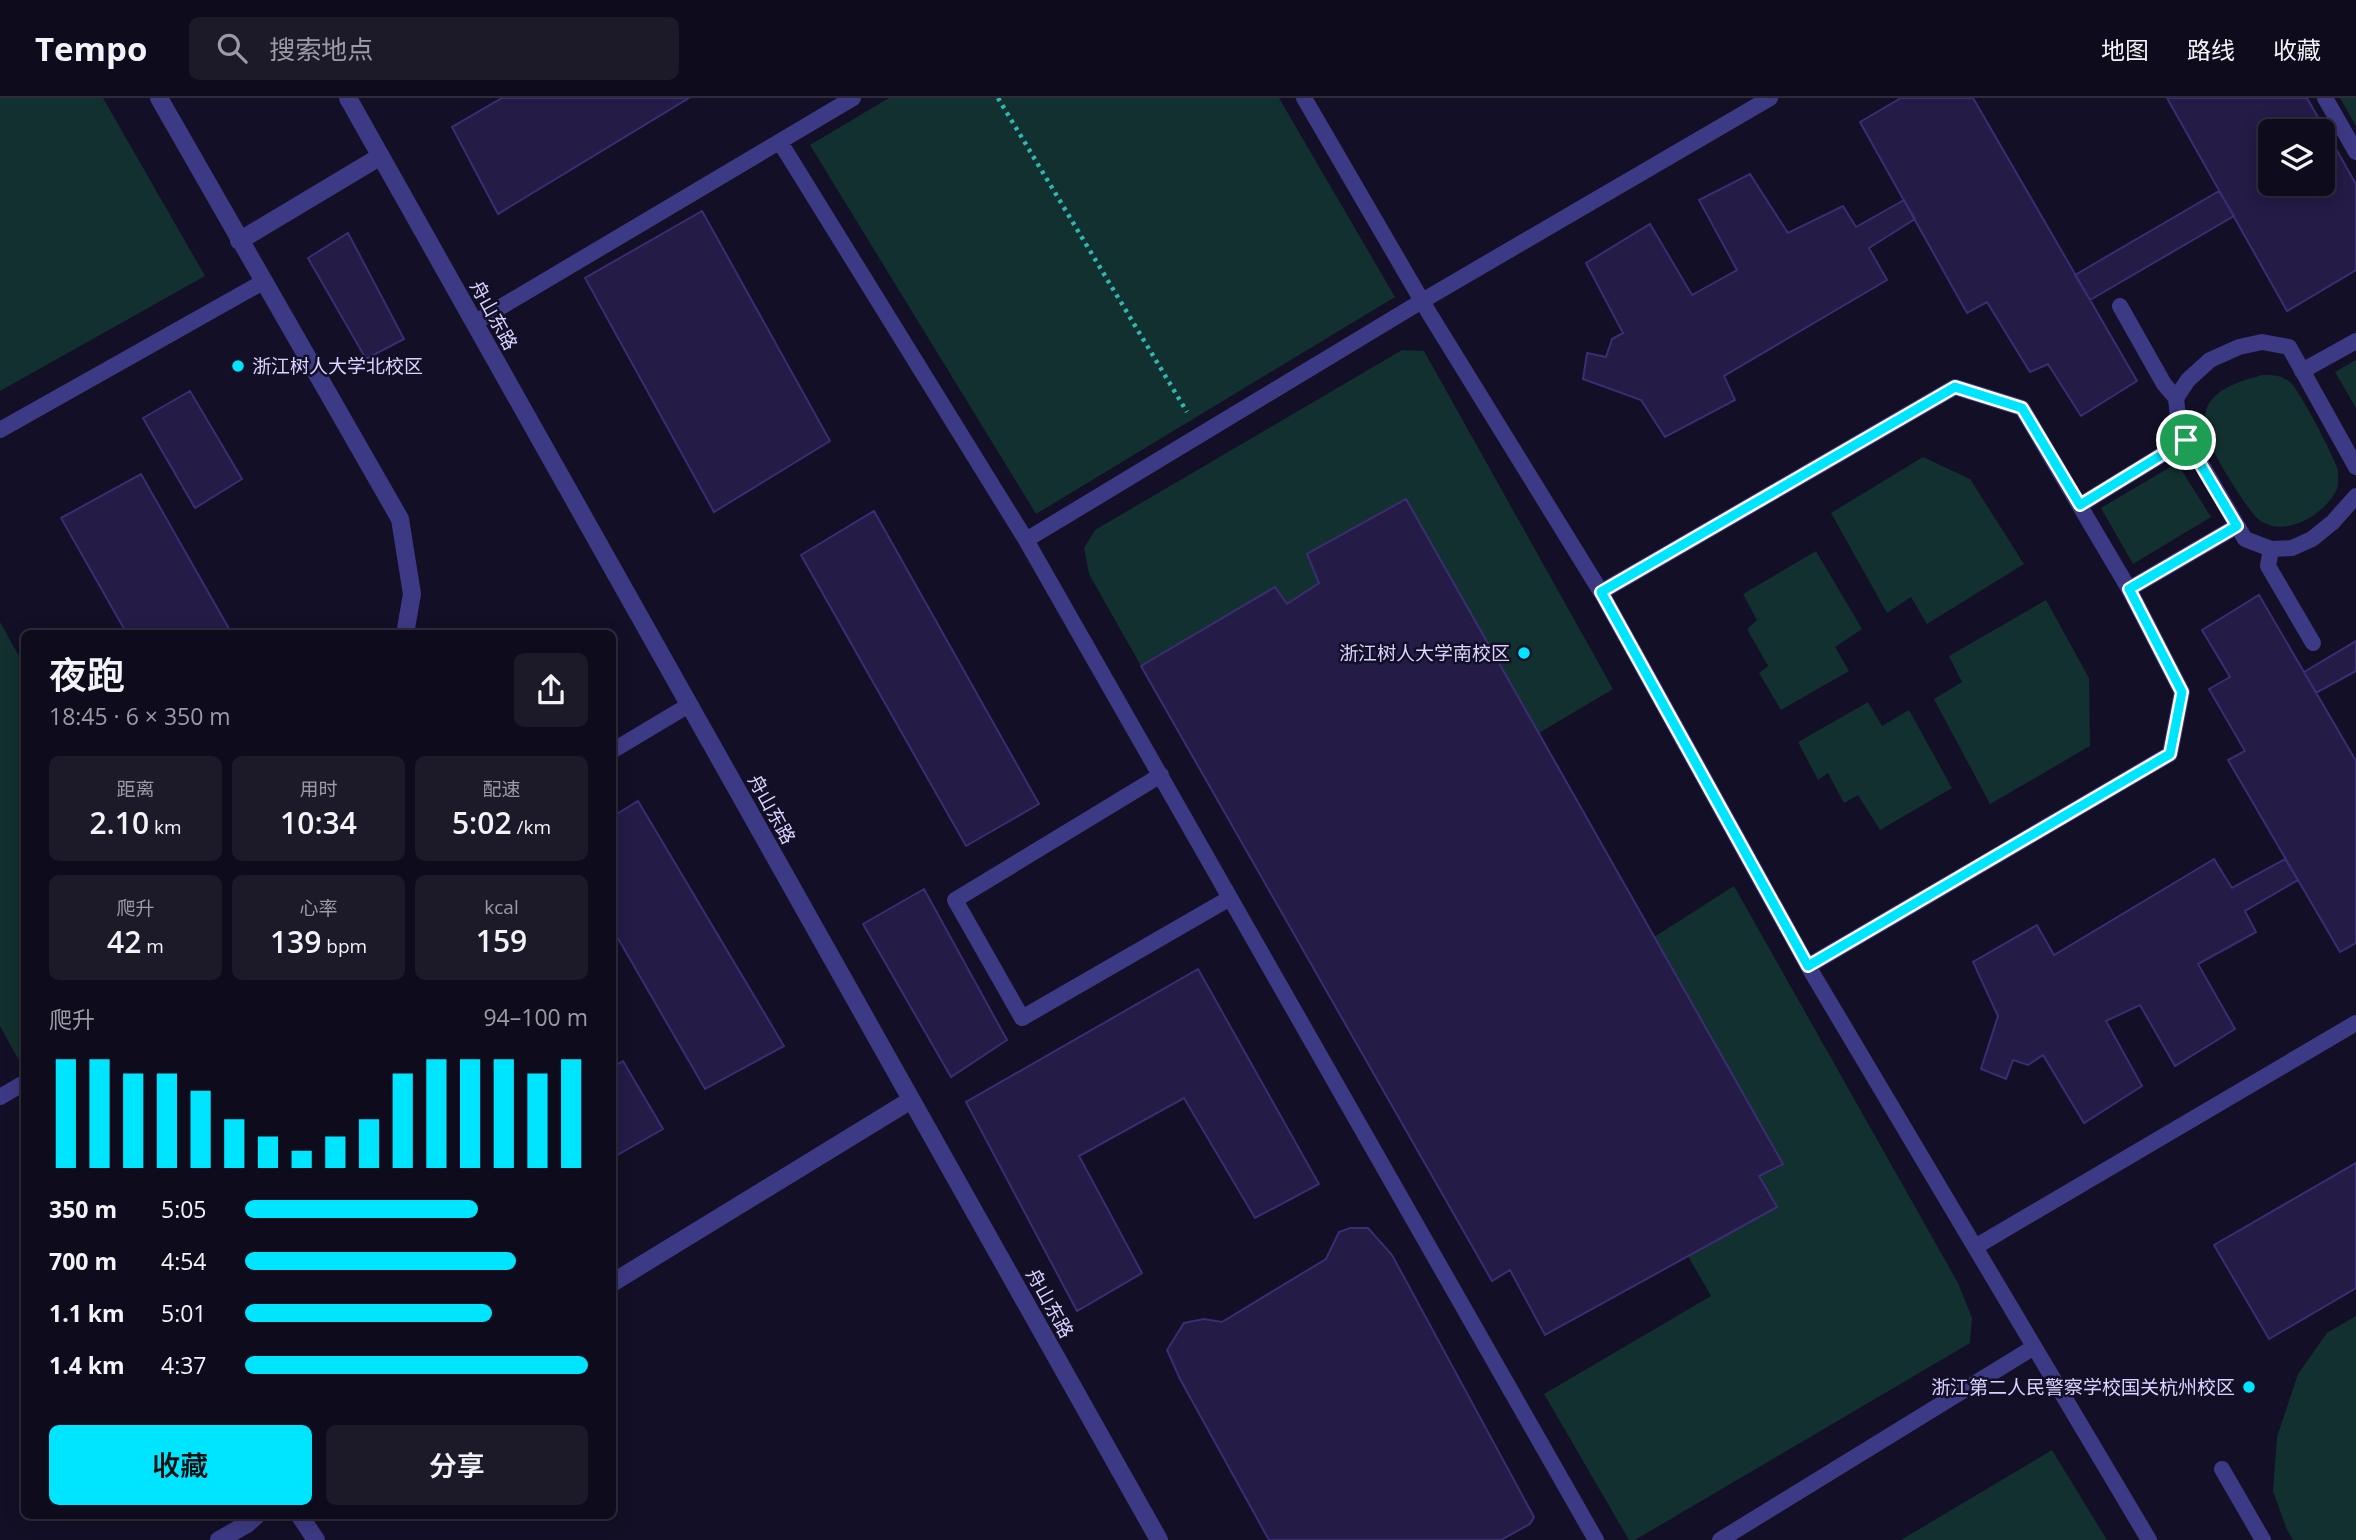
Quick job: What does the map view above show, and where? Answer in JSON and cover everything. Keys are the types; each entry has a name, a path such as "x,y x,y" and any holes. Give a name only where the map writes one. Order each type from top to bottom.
{"street":[{"path":"159,98 400,519 412,594 406,630"},
{"name":"舟山东路","path":"348,98 1159,1540"},
{"path":"239,241 381,156"},
{"path":"616,1281 911,1100"},
{"path":"219,1540 253,1519"},
{"path":"302,1519 316,1540"}],"lane":[{"path":"474,323 853,98"},
{"path":"1304,98 1422,300 1601,592 1808,966 2149,1540"},
{"path":"2325,98 2356,152"},
{"path":"1026,540 1422,300 1761,100"},
{"path":"780,142 1026,540 1596,1540"},
{"path":"0,430 263,282"},
{"path":"2120,306 2164,384 2176,398 2179,426 2245,540 2271,549 2292,548 2312,539 2333,522 2356,496"},
{"path":"2302,371 2356,341"},
{"path":"2176,398 2188,380 2210,360 2262,342 2289,347 2354,459"},
{"path":"1601,592 1955,387 2022,408 2129,589 2182,692 2170,754 1808,966"},
{"path":"2080,505 2186,440"},
{"path":"2129,589 2237,526"},
{"path":"2271,549 2268,566 2313,643"},
{"path":"616,749 689,705"},
{"path":"1161,775 956,900 982,947 1022,1018 1230,898"},
{"path":"1975,1247 2356,1023"},
{"path":"0,1095 21,1084"},
{"path":"1720,1540 2034,1348"},
{"path":"2221,1469 2263,1540"}],"path":[{"path":"998,98 1200,434"}],"green space":[{"path":"0,98 103,98 205,276 0,391"},
{"path":"889,98 1279,98 1395,297 1036,514 810,145"},
{"path":"2340,98 2356,98 2356,126"},
{"path":"1402,350 1424,351 1613,689 1539,733 1406,500 1307,554 1319,583 1287,604 1274,587 1141,666 1089,574 1084,548 1095,530"},
{"path":"2356,360 2356,408 2335,372"},
{"path":"2262,375 2274,375 2291,383 2302,398 2338,470 2337,488 2329,502 2312,517 2290,526 2268,525 2258,519 2216,455 2206,429 2206,410 2215,396 2234,384"},
{"path":"1923,457 1970,479 2024,564 1927,624 1911,597 1887,613 1831,513"},
{"path":"2177,463 2211,517 2133,564 2101,508"},
{"path":"1816,551 1862,629 1835,647 1849,671 1781,710 1759,673 1768,666 1747,629 1757,620 1743,594"},
{"path":"2046,600 2089,678 2090,746 1990,804 1934,699 1962,682 1949,656"},
{"path":"0,622 21,660 21,1058 18,1059 0,1026"},
{"path":"1868,702 1882,726 1909,710 1952,788 1880,830 1858,795 1844,803 1828,773 1818,780 1798,742"},
{"path":"1734,886 1958,1283 1972,1318 1970,1343 1635,1540 1629,1540 1544,1394 1711,1296 1688,1256 1777,1207 1759,1176 1783,1163 1654,937"},
{"path":"2356,1316 2356,1540 2293,1540 2273,1491 2277,1437 2298,1374 2327,1333"},
{"path":"2052,1450 2107,1540 1901,1540"}],"building":[{"path":"502,98 689,98 498,214 452,127"},
{"path":"1901,98 1973,98 2137,381 2081,416 2048,364 2030,372 1987,302 1967,313 1860,122"},
{"path":"2167,98 2307,98 2319,119 2258,119 2258,196 2335,196 2335,147 2356,184 2356,270 2287,311"},
{"path":"1750,174 1788,233 1843,206 1856,227 1904,200 1915,219 1869,248 1887,280 1724,376 1735,400 1665,437 1641,400 1583,379 1587,353 1606,357 1612,339 1623,333 1586,263 1650,224 1692,295 1737,270 1699,200"},
{"path":"2219,191 2234,216 2090,300 2075,275"},
{"path":"702,211 830,441 714,512 585,278"},
{"path":"348,233 404,339 366,359 308,258"},
{"path":"190,391 242,479 195,508 143,418"},
{"path":"141,474 230,630 125,630 61,518"},
{"path":"1406,499 1783,1164 1759,1176 1777,1207 1545,1335 1510,1270 1492,1281 1141,666 1275,587 1287,604 1319,583 1307,554"},
{"path":"874,511 1039,804 966,846 801,555"},
{"path":"2259,595 2356,761 2356,943 2340,952 2228,760 2245,751 2209,689 2230,677 2202,630"},
{"path":"2356,641 2356,671 2316,693 2304,672"},
{"path":"638,801 784,1046 705,1089 616,935 616,815"},
{"path":"2214,859 2232,888 2285,859 2298,880 2245,911 2256,932 2198,964 2235,1029 2175,1066 2140,1005 2106,1021 2142,1086 2084,1123 2043,1055 2028,1065 2013,1060 2006,1079 1981,1069 1998,1016 1973,962 2037,925 2054,955"},
{"path":"924,889 1007,1040 951,1077 863,924"},
{"path":"1198,969 1319,1184 1255,1218 1184,1098 1079,1156 1142,1273 1077,1311 966,1102"},
{"path":"623,1061 663,1129 616,1156 616,1065"},
{"path":"2356,1163 2356,1288 2269,1339 2214,1245"},
{"path":"1350,1228 1368,1228 1392,1255 1534,1517 1530,1524 1501,1540 1269,1540 1180,1379 1167,1350 1184,1323 1204,1319 1222,1322 1326,1259 1339,1232"}],"place":[{"name":"浙江树人大学北校区","path":"238,366"},
{"name":"浙江树人大学南校区","path":"1524,653"},
{"name":"浙江第二人民警察学校国关杭州校区","path":"2249,1387"}],"route":[{"path":"1955,387 2022,408 2080,505 2186,440 2237,526 2129,589 2182,692 2170,754 1808,966 1601,592 1955,387"}]}
